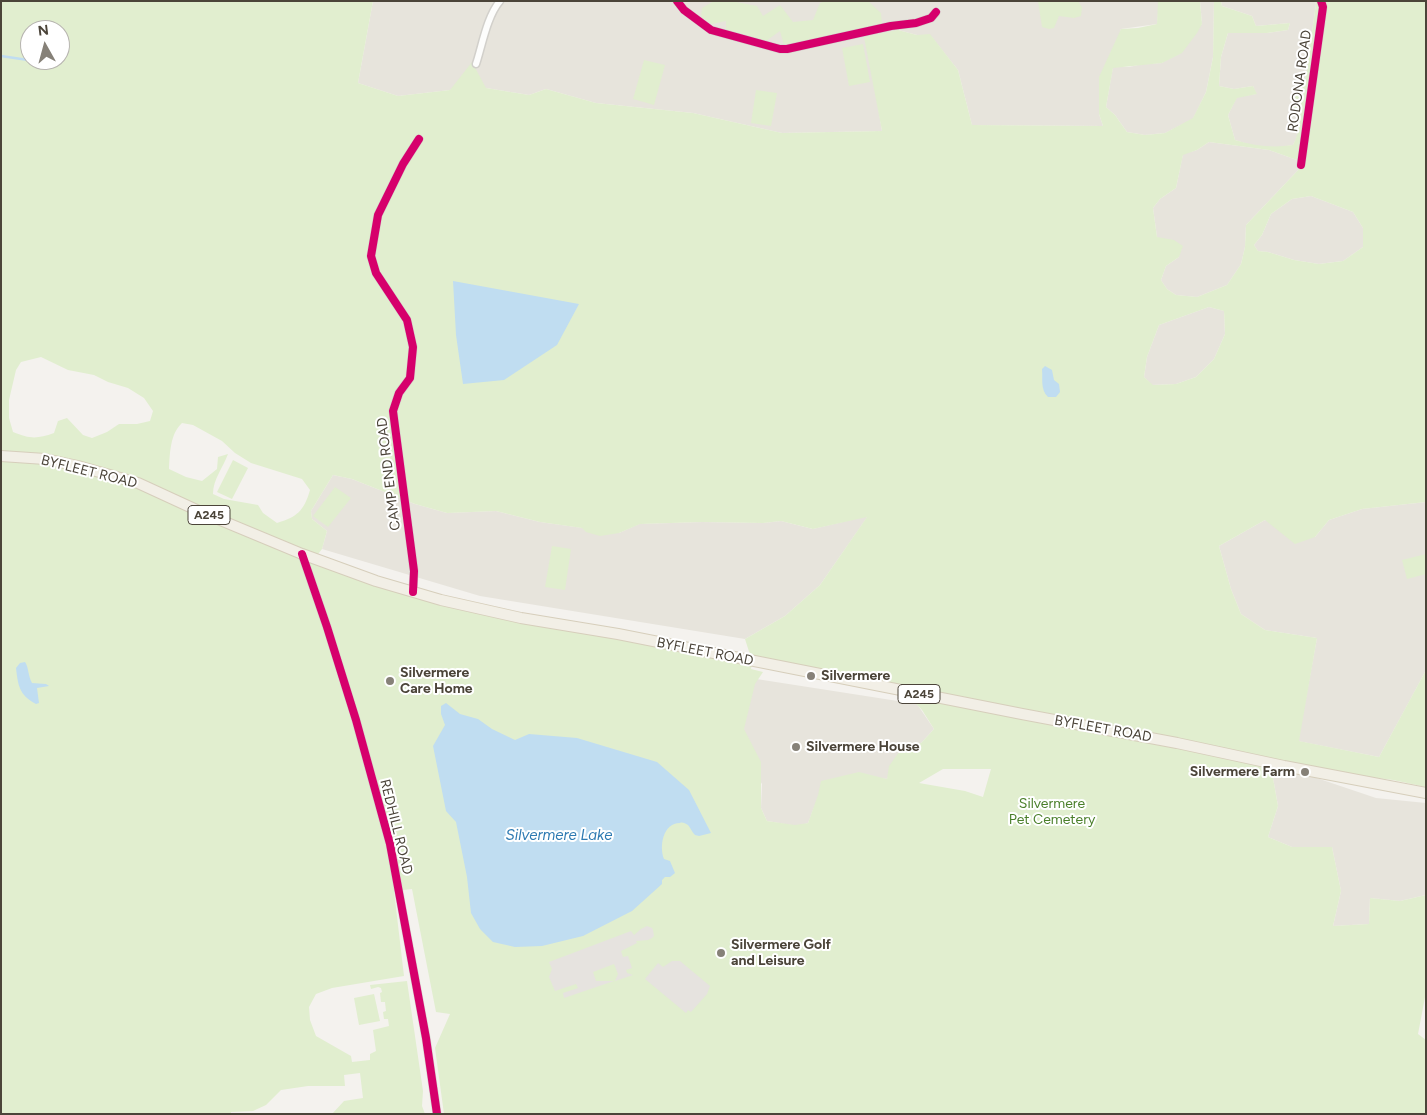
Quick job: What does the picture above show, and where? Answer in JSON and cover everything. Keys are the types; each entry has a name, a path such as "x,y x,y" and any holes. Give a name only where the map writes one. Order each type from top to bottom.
{"main road":[{"name":"BYFLEET ROAD","path":"1,456 45,459 138,483 201,512 302,554 376,581 413,592 521,618 618,634 691,650 1178,743 1284,766 1426,793"}],"street":[{"path":"476,64 491,17 500,1"},
{"path":"677,1 684,10 711,30 780,49 891,26 916,23 931,18 936,12"},
{"name":"RODONA ROAD","path":"1301,165 1323,7 1321,1"},
{"name":"CAMP END ROAD","path":"413,592 414,571 393,411 399,393 410,378 414,347 407,320 376,273 371,256 378,215 390,188 419,139"},
{"name":"REDHILL ROAD","path":"302,554 353,711 390,844 426,1038 437,1114"}],"shaded area":[{"path":"373,1 1159,2 1157,24 1121,29 1099,114 1103,126 972,125 958,70 930,35 917,35 898,30 877,100 882,131 782,133 693,113 596,103 546,89 529,95 486,88 398,96 358,83"},
{"path":"1200,1 1214,1 1213,57 1206,92 1193,119 1165,133 1145,135 1127,132 1115,115 1106,107 1113,67 1162,63 1202,24"},
{"path":"1221,1 1314,1 1316,4 1305,81 1297,93 1290,99 1298,112 1299,133 1293,145 1275,148 1254,146 1235,140 1228,115 1237,97 1256,94 1253,86 1234,89 1219,86 1221,57 1228,33 1267,33 1288,30 1290,23 1256,26 1252,16 1222,6"},
{"path":"1209,142 1269,150 1297,160 1300,168 1246,225 1245,247 1241,264 1227,285 1197,297 1176,295 1167,289 1161,280 1166,266 1179,257 1157,237 1153,208 1160,199 1176,188 1183,154 1197,150"},
{"path":"1311,196 1353,212 1363,228 1363,247 1343,261 1319,264 1258,251 1254,245 1262,235 1271,214 1292,199"},
{"path":"1209,307 1224,311 1225,334 1214,359 1196,377 1176,384 1152,385 1144,377 1147,357 1159,325"},
{"path":"333,475 352,479 415,504 447,513 496,511 540,522 619,533 639,524 702,522 763,523 781,521 813,529 868,516 820,585 785,616 745,639 480,596 322,549 327,531 312,519 311,511"},
{"path":"1426,502 1426,670 1410,700 1379,757 1298,741 1317,638 1265,630 1241,614 1231,589 1219,546 1265,520 1315,537 1329,520 1362,509"},
{"path":"750,678 917,704 934,729 921,743 902,748 887,779 855,774 819,795 808,823 797,826 767,821 761,808 762,784 747,760 740,717"},
{"path":"1281,766 1376,798 1426,803 1426,895 1400,901 1370,898 1369,924 1333,926 1341,891 1332,847 1292,847 1268,837 1278,806 1273,778"},
{"path":"647,926 653,930 654,936 652,938 636,941 637,943 621,951 623,957 628,956 632,968 626,970 627,973 633,975 615,981 618,974 614,964 593,972 596,981 614,981 564,998 563,993 578,988 576,984 555,991 549,977 552,969 549,962 631,931 634,935"},
{"path":"672,961 680,961 710,986 707,994 691,1012 688,1010 686,1013 645,979 658,963 663,967"}],"green space":[{"name":"Silvermere Pet Cemetery","path":"1,1 373,1 358,83 398,96 450,90 472,62 486,88 529,95 546,89 596,103 693,113 782,133 882,131 864,37 898,30 917,35 930,34 958,70 972,125 1103,126 1099,114 1099,77 1121,29 1157,24 1158,1 1200,1 1202,24 1182,53 1162,63 1113,68 1106,107 1115,115 1127,132 1145,135 1165,133 1193,118 1206,92 1213,57 1214,1 1221,1 1222,6 1252,16 1256,26 1290,23 1288,30 1267,33 1228,33 1221,57 1219,86 1234,89 1253,86 1257,94 1237,98 1228,115 1235,140 1257,145 1278,146 1293,145 1298,133 1298,116 1290,99 1297,93 1305,81 1316,4 1314,1 1426,1 1426,502 1362,509 1329,520 1315,537 1295,544 1265,520 1219,546 1231,589 1241,614 1265,630 1317,638 1299,741 1379,757 1426,670 1426,787 1393,780 1282,766 1273,778 1278,806 1268,837 1292,847 1332,847 1341,891 1333,926 1369,924 1370,898 1400,901 1426,895 1426,992 1418,1034 1426,1040 1426,1114 444,1114 435,1048 450,1014 436,1012 412,889 394,891 404,976 332,988 316,994 309,1007 310,1020 316,1036 351,1056 352,1062 370,1060 370,1054 376,1051 373,1030 389,1026 388,1019 384,1019 383,1012 386,1011 385,1002 381,1002 381,988 371,989 370,985 407,981 423,1091 422,1106 425,1114 332,1114 344,1101 363,1098 360,1073 344,1075 345,1086 308,1086 281,1090 266,1105 253,1111 231,1112 231,1114 1,1114","holes":["1209,142 1269,150 1297,160 1300,168 1246,225 1245,247 1241,264 1227,285 1197,297 1176,295 1167,289 1161,280 1166,266 1179,257 1183,246 1174,240 1157,237 1153,208 1160,199 1176,188 1183,155 1197,150","1311,196 1353,212 1363,228 1363,247 1343,261 1319,264 1258,251 1254,245 1262,235 1271,214 1292,199","1209,307 1224,311 1225,334 1214,359 1196,377 1176,384 1153,385 1144,377 1147,357 1159,325","41,357 68,370 94,375 108,382 128,388 144,398 153,411 150,421 137,424 119,424 107,432 92,438 83,435 67,418 58,421 54,433 43,436 29,437 13,432 9,418 9,400 16,370 21,362","182,423 193,425 222,441 235,453 251,463 302,479 310,490 302,508 295,515 277,523 263,513 258,505 224,499 213,494 216,478 228,454 218,457 217,469 202,481 186,477 169,469 171,444 178,427","333,475 352,479 415,504 447,513 496,511 540,522 582,528 586,532 600,536 619,533 640,524 763,523 781,521 813,529 867,517 820,585 785,616 745,639 752,661 441,600 315,558 322,549 327,531 312,519 311,511","752,662 904,691 922,710 934,729 921,743 902,748 889,766 887,779 859,772 821,781 808,823 795,825 767,821 761,808 761,762 744,729 755,684 763,672 751,669","943,769 991,769 983,797 965,791 919,783"]},
{"path":"714,1 731,1 757,6 763,16 780,5 793,22 813,20 820,3 825,1 868,1 881,13 882,24 784,45 780,31 766,41 726,29 726,21 712,24 701,17 702,8"},
{"path":"1038,1 1078,1 1082,7 1081,16 1074,18 1059,16 1054,28 1042,27"},
{"path":"863,44 870,82 849,86 842,48"},
{"path":"644,60 665,65 654,105 633,99"},
{"path":"756,90 777,93 771,126 751,123"},
{"path":"233,460 248,468 232,499 217,492"},
{"path":"335,487 351,498 328,527 313,516"},
{"path":"552,546 571,549 565,590 545,587"},
{"path":"1426,554 1426,574 1407,579 1402,560"},
{"path":"374,994 380,1021 359,1025 354,998"}],"water":[{"path":"453,281 579,304 557,345 504,380 463,384 456,335"},
{"path":"1045,366 1052,370 1054,380 1059,384 1060,392 1056,397 1048,397 1045,394 1042,384 1042,369"},
{"path":"25,662 32,683 49,686 37,688 39,703 36,704 30,701 20,689 16,668 20,663"},
{"name":"Silvermere Lake","path":"446,703 460,714 478,719 492,729 515,740 529,734 577,738 657,762 689,790 711,833 695,835 688,825 683,823 674,824 670,827 664,836 662,848 664,859 670,861 675,873 670,877 665,877 662,880 662,884 632,911 583,936 542,946 515,947 493,942 480,929 471,913 467,877 456,822 446,811 433,746 445,725 441,714 441,706"}],"waterway":[{"path":"1,56 20,59"}],"cycle path":[{"path":"677,1 684,10 711,30 780,49 891,26 916,23 931,18 936,12"},
{"path":"1301,165 1323,7 1321,1"},
{"path":"413,592 414,571 393,411 399,393 410,378 413,347 407,320 376,273 371,256 378,215 403,164 419,139"},
{"path":"302,554 356,720 390,844 426,1038 437,1114"}],"place":[{"name":"Silvermere","path":"811,676"},
{"name":"Silvermere Care Home","path":"390,681"},
{"name":"Silvermere House","path":"796,747"},
{"name":"Silvermere Farm","path":"1305,772"},
{"name":"Silvermere Golf and Leisure","path":"721,953"}]}
